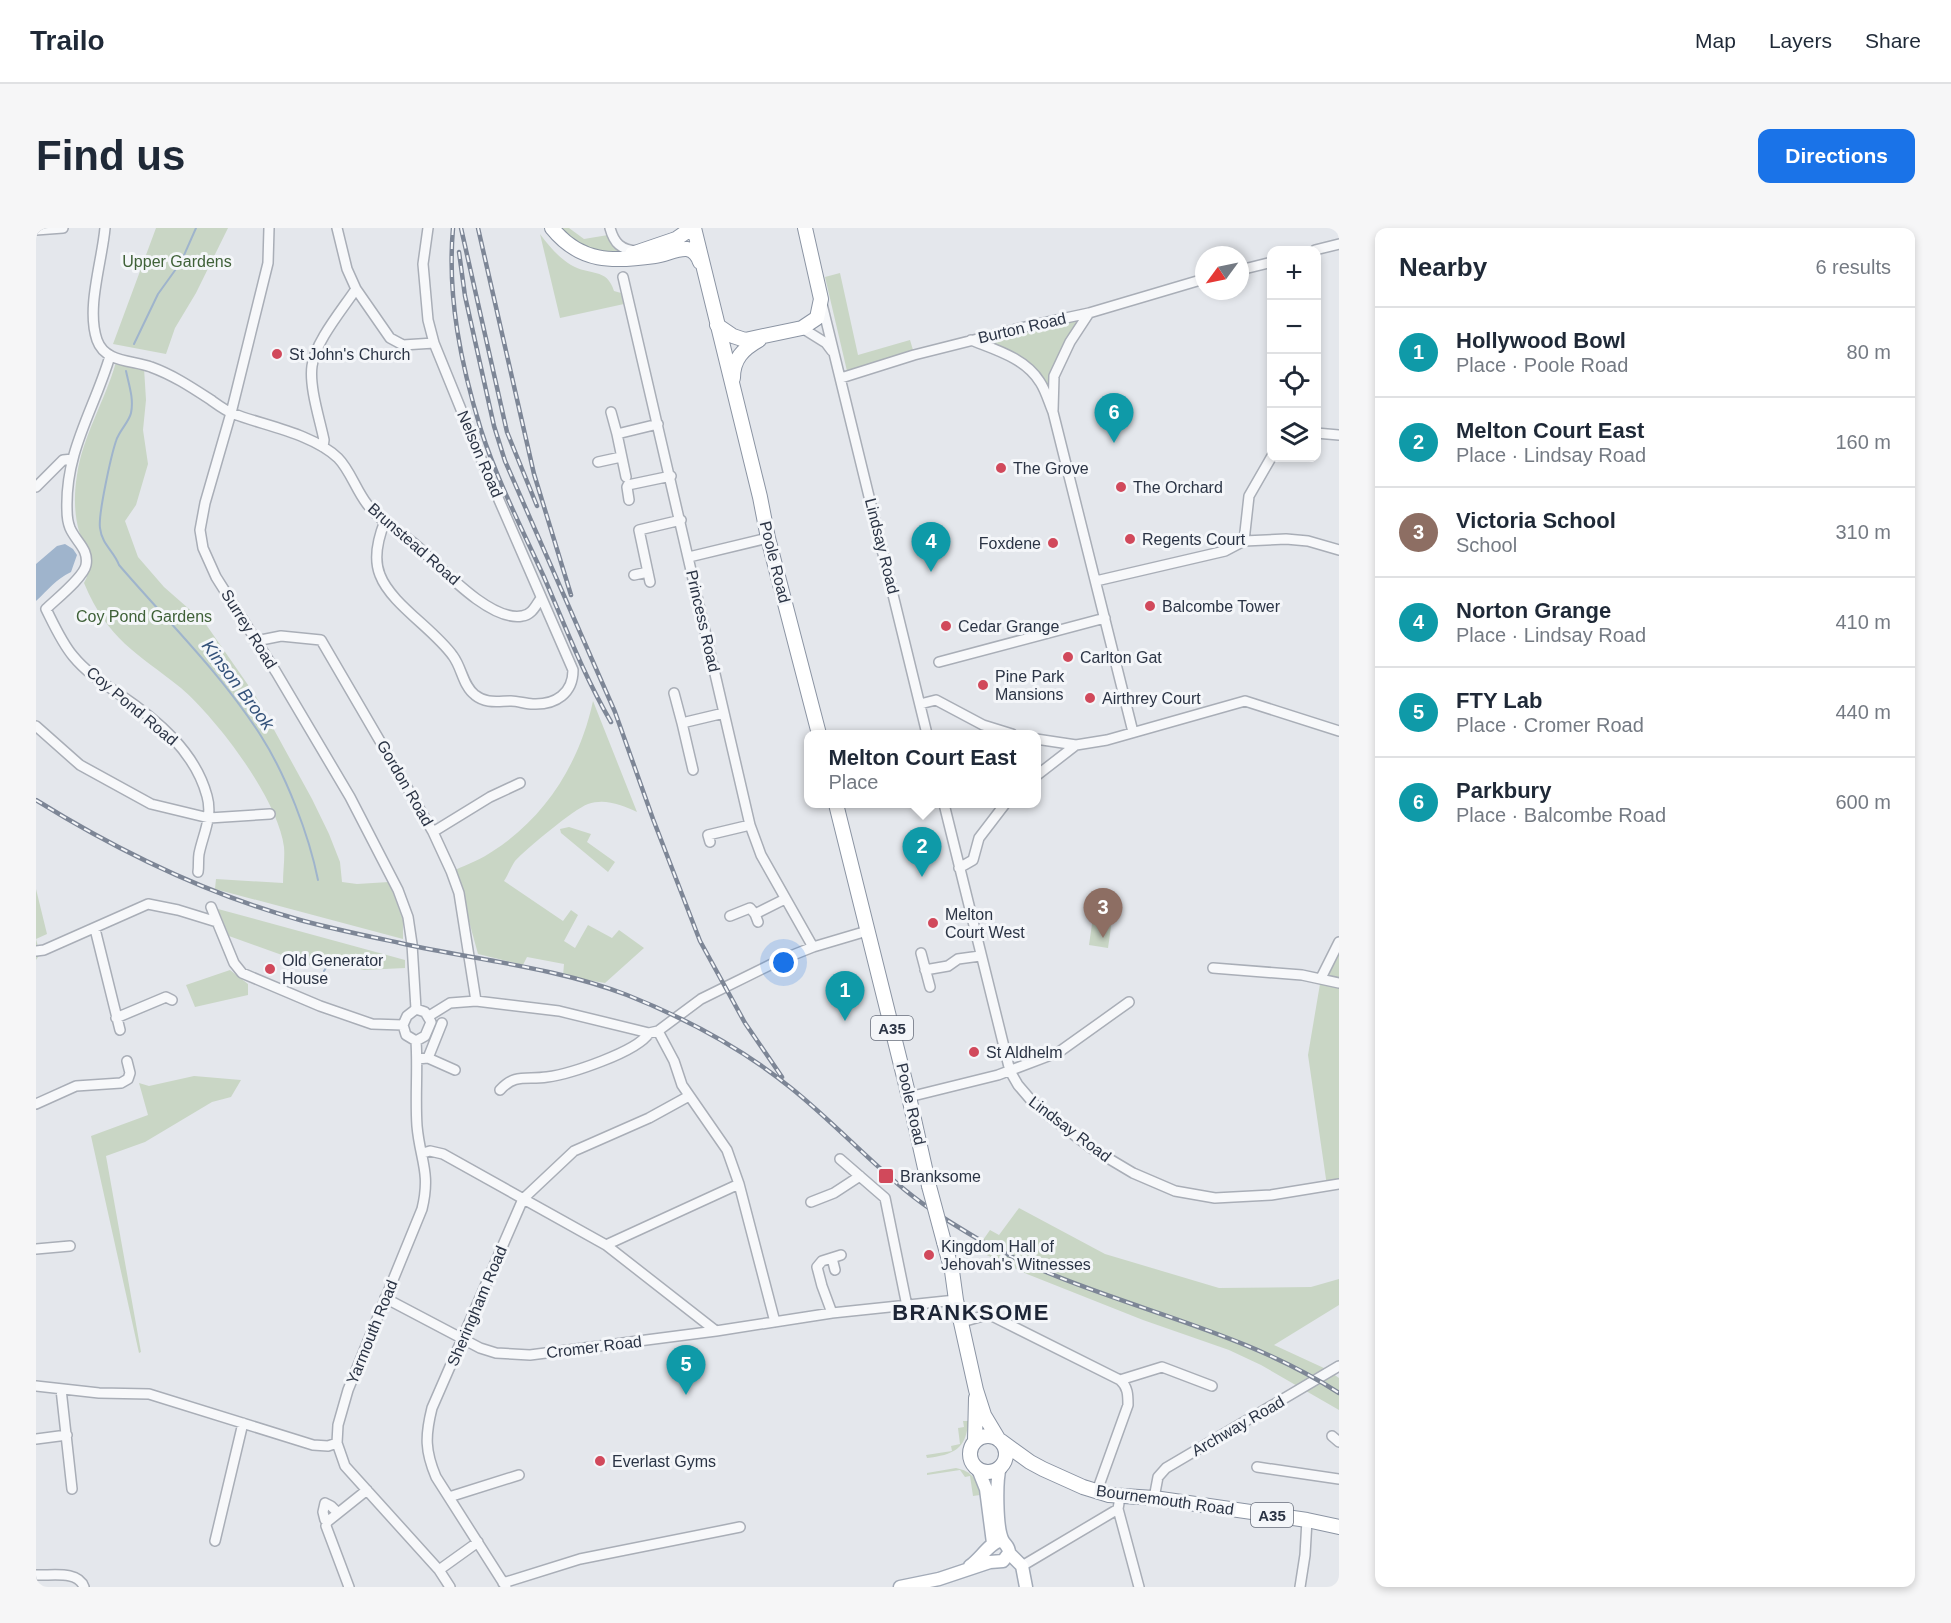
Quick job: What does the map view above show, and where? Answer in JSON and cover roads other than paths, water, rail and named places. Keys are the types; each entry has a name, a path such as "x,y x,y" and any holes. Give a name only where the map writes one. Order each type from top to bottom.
{"highway":[{"path":"552,228 565,243 579,253 603,259 622,259 689,250 698,257 703,269"},
{"path":"622,259 638,251 676,239 693,228"},
{"name":"Poole Road","path":"693,228 760,497 768,538 818,730"},
{"path":"717,325 738,339 745,340 802,328 817,318 821,299 805,228"},
{"name":"Poole Road","path":"732,389 733,370 741,352 766,336"},
{"name":"Poole Road","path":"837,808 929,1186 952,1271 956,1300 976,1390 984,1415 1000,1440"},
{"name":"Poole Road","path":"975,1441 976,1390"},
{"path":"989,1435 1000,1440 1006,1454 1002,1465 989,1472 978,1469 969,1455 975,1441 989,1435"},
{"name":"Bournemouth Road","path":"1000,1440 1030,1462 1119,1503 1154,1498 1307,1520 1339,1527"},
{"name":"Bournemouth Road","path":"1002,1465 1030,1462"}],"main road":[{"path":"1002,1465 997,1476 995,1544 991,1558 1022,1566 1025,1587"},
{"path":"978,1469 984,1480 995,1544"},
{"path":"900,1587 939,1578 1002,1559 1008,1546 995,1544 962,1571"},
{"path":"1002,1559 1019,1575 1025,1587"}],"street":[{"path":"36,230 63,228"},
{"path":"105,228 93,319 99,345 110,356"},
{"name":"Surrey Road","path":"269,228 268,263 231,413 208,489 200,530 203,548 216,578 350,797 398,890 408,917 416,1009"},
{"path":"337,228 347,269 356,289 390,338 403,345 434,343"},
{"name":"Nelson Road","path":"385,521 378,539 379,573 389,591 438,637 455,658 467,686 476,696 489,702 512,701 534,704 551,702 567,692 573,681 573,670 434,343 428,320 423,264 428,228"},
{"path":"611,233 618,245 628,250 638,251"},
{"path":"1321,248 1339,244"},
{"path":"1249,268 1267,263"},
{"name":"Princess Road","path":"622,282 671,476 750,825 761,855 813,947"},
{"name":"Burton Road","path":"841,378 914,355 1089,313 1195,282"},
{"path":"323,447 324,440 312,367 318,347 356,289"},
{"name":"Lindsay Road","path":"821,299 926,730"},
{"path":"1053,412 1054,376 1089,313"},
{"name":"Lindsay Road","path":"802,328 826,343 836,358"},
{"path":"971,340 1023,363 1040,382 1053,412 1133,732"},
{"name":"Brunstead Road","path":"110,356 150,366 175,377 231,413 323,447 339,459 368,506 414,543 458,584 494,611 509,616 524,616 534,609 541,598"},
{"name":"Coy Pond Road","path":"110,356 80,431 68,495 68,519 72,531 82,543 86,556 86,567 80,576 46,609 73,656 95,677 169,734 184,750 196,770 207,796 209,818 199,855 198,872"},
{"path":"611,412 626,477"},
{"path":"617,434 658,424"},
{"path":"1321,433 1339,435"},
{"path":"598,462 621,457"},
{"path":"36,486 63,460 73,459"},
{"path":"1244,541 1249,496 1269,462"},
{"path":"629,500 628,485 671,476"},
{"path":"634,575 649,577 637,526 681,520"},
{"path":"689,556 768,538"},
{"path":"1096,581 1225,551 1244,541 1286,539 1308,541 1339,550"},
{"path":"939,662 1105,618"},
{"name":"Gordon Road","path":"256,641 281,636 321,640 433,832 459,892 476,1001"},
{"path":"675,693 693,770"},
{"path":"920,704 936,700 983,725 998,730"},
{"path":"1041,740 1076,745 1107,740 1245,701 1339,731"},
{"path":"682,723 724,713"},
{"path":"36,726 80,765 151,804 209,818 270,814"},
{"path":"1041,772 1076,745"},
{"path":"433,832 490,797 520,783"},
{"name":"Lindsay Road","path":"945,808 1010,1071 1022,1091 1036,1106 1091,1148 1133,1173 1175,1191 1215,1198 1271,1195 1339,1184"},
{"path":"959,868 973,860 979,838 1002,808"},
{"path":"708,834 750,825"},
{"path":"730,916 750,908 756,918 785,899"},
{"path":"36,951 44,950 95,929 148,904 217,922"},
{"path":"211,907 237,969 310,1002 372,1024 403,1025"},
{"path":"95,929 120,1030"},
{"path":"500,1090 513,1079 546,1077 591,1066 646,1038 701,999 778,961 813,947 841,939 871,943"},
{"path":"1321,978 1339,942"},
{"path":"921,953 930,987"},
{"path":"924,970 948,966 958,959 980,956"},
{"path":"1214,968 1302,975 1339,982"},
{"path":"116,1018 166,997 172,1000"},
{"path":"429,1016 450,1004 476,1001 559,1011 653,1032 671,1054 679,1078 689,1096 727,1150 739,1184 775,1322"},
{"path":"909,1097 1010,1071 1068,1048 1129,1002"},
{"path":"416,1009 426,1011 429,1016 429,1028 423,1038 416,1041 406,1035 403,1025 407,1016 416,1009"},
{"path":"428,1058 442,1023"},
{"name":"Yarmouth Road","path":"416,1041 417,1127 423,1153 426,1185 422,1209 340,1414 337,1443 345,1466 439,1570 450,1587"},
{"path":"417,1059 428,1058 455,1070"},
{"path":"36,1104 76,1086 121,1083 128,1079 130,1073 127,1061"},
{"name":"Sheringham Road","path":"505,1585 436,1477 428,1459 426,1442 432,1408 523,1199 574,1151 649,1118 689,1096"},
{"path":"423,1153 438,1151 606,1245 716,1331"},
{"path":"840,1159 885,1198 907,1306"},
{"path":"811,1202 834,1193 860,1176"},
{"path":"606,1245 739,1184"},
{"path":"36,1249 70,1246"},
{"path":"832,1313 818,1267 822,1261 836,1256 836,1270"},
{"name":"Cromer Road","path":"385,1298 480,1348 496,1353 530,1355 716,1331 832,1313 956,1300"},
{"path":"962,1322 992,1316 1120,1380 1126,1388 1128,1405 1097,1491"},
{"name":"Archway Road","path":"1154,1498 1158,1477 1166,1468 1339,1366"},
{"path":"1120,1380 1162,1367 1212,1386"},
{"path":"36,1386 99,1393 149,1394 313,1444 328,1446 337,1443"},
{"path":"61,1389 72,1489"},
{"path":"215,1541 243,1423"},
{"path":"36,1439 67,1435"},
{"path":"1257,1467 1339,1479"},
{"path":"449,1497 519,1475"},
{"path":"349,1587 326,1526 328,1521 367,1490"},
{"path":"328,1521 323,1516 325,1503 338,1513"},
{"path":"1022,1566 1119,1503 1139,1587"},
{"path":"1300,1587 1307,1520"},
{"path":"505,1585 580,1559 740,1527"},
{"path":"439,1570 478,1542"},
{"path":"36,1575 74,1576 82,1581 84,1587"}],"water":[{"path":"65,544 77,555 71,572 56,582 36,601 36,564 57,546"}],"waterway":[{"path":"134,344 158,294 181,262 196,228"},
{"name":"Kinson Brook","path":"126,371 132,408 128,420 117,437 111,459 101,511 101,534 119,565 211,669 261,736 296,806 318,880"}],"railway":[{"path":"453,228 452,280 457,330 467,381 487,449 575,651 611,722"},
{"path":"461,228 507,432 537,506"},
{"path":"478,228 534,474 571,595"},
{"path":"459,252 465,296 494,426 505,461 615,712 700,941 745,1023 782,1077"},
{"path":"36,800 131,854 197,884 265,909 350,932 572,977 627,995 670,1014 713,1036 773,1074 806,1100 905,1190 978,1239 1067,1280 1252,1348 1296,1368 1339,1393"}],"place":[{"name":"St John's Church","path":"277,354"},
{"name":"Parkbury","path":"1114,443"},
{"name":"The Grove","path":"1001,468"},
{"name":"The Orchard","path":"1121,487"},
{"name":"Regents Court","path":"1130,539"},
{"name":"Foxdene","path":"1053,543"},
{"name":"Norton Grange","path":"931,572"},
{"name":"Balcombe Tower","path":"1150,606"},
{"name":"Cedar Grange","path":"946,626"},
{"name":"Carlton Gat","path":"1068,657"},
{"name":"Pine Park Mansions","path":"983,685"},
{"name":"Airthrey Court","path":"1090,698"},
{"name":"Melton Court East","path":"922,877"},
{"name":"Melton Court West","path":"933,923"},
{"name":"Victoria School","path":"1103,938"},
{"name":"Old Generator House","path":"270,969"},
{"name":"Hollywood Bowl","path":"845,1021"},
{"name":"St Aldhelm","path":"974,1052"},
{"name":"Branksome","path":"886,1176"},
{"name":"Kingdom Hall of Jehovah's Witnesses","path":"929,1255"},
{"name":"FTY Lab","path":"686,1395"},
{"name":"Everlast Gyms","path":"600,1461"}],"district":[{"name":"BRANKSOME","path":"971,1312"}],"park label":[{"name":"Upper Gardens","path":"177,261"},
{"name":"Coy Pond Gardens","path":"144,616"}]}
